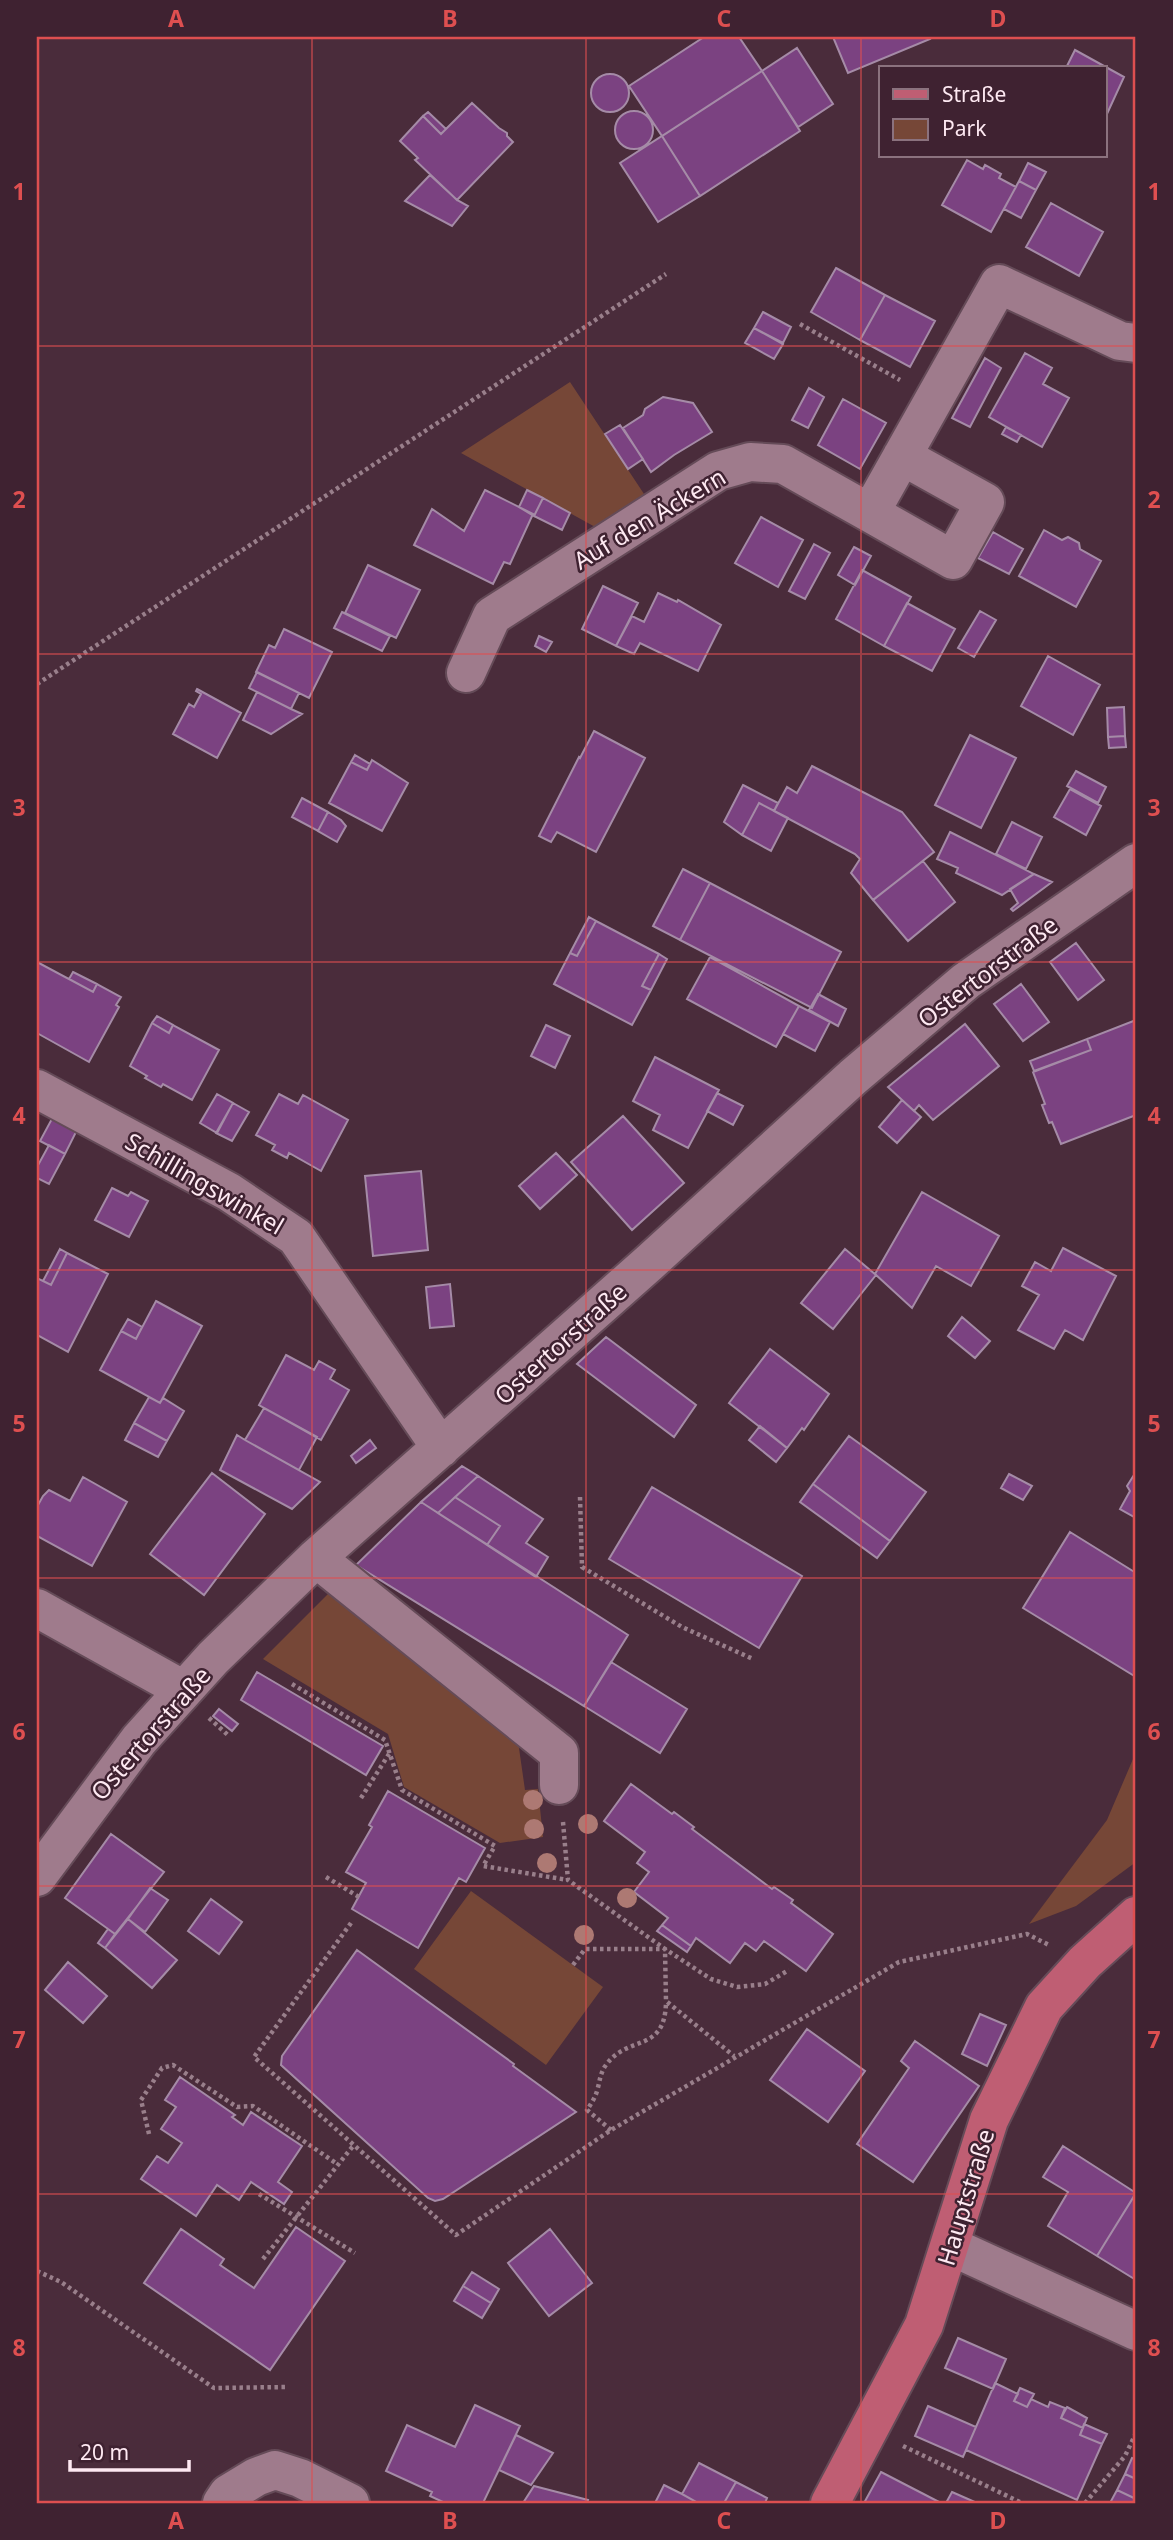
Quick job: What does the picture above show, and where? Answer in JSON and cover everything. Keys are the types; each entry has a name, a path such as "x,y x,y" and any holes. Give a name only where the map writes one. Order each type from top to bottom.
{"main road":[{"name":"Hauptstraße","path":"830,2503 924,2325 989,2120 1044,2007 1084,1962 1136,1916"}],"street":[{"path":"870,513 999,284 1120,341 1136,343"},
{"name":"Auf den Äckern","path":"466,673 492,616 718,471 750,462 783,464 953,560 985,502 902,456"},
{"name":"Ostertorstraße","path":"37,1877 139,1740 192,1701 316,1558 657,1256 853,1077 966,981 1136,863"},
{"name":"Schillingswinkel","path":"37,1089 229,1192 296,1237 441,1448"},
{"path":"316,1558 559,1753 559,1785"},
{"path":"37,1608 192,1701"},
{"path":"950,2246 1136,2332"},
{"path":"222,2503 228,2494 256,2477 275,2470 300,2478 350,2503"}],"path":[{"path":"37,684 666,274"},
{"path":"800,324 934,400"},
{"path":"580,1497 582,1567 682,1627 753,1659"},
{"path":"292,1684 385,1740 402,1790 495,1846 483,1866 568,1880 711,1979 737,1987 765,1984 789,1970"},
{"path":"192,1701 229,1736"},
{"path":"361,1798 389,1754"},
{"path":"559,1785 568,1880"},
{"path":"326,1877 359,1897"},
{"path":"351,1923 254,2057 456,2235 611,2130 898,1962 1027,1934 1084,1962"},
{"path":"573,1965 585,1949 666,1949"},
{"path":"611,2130 587,2110 598,2090 603,2068 619,2051 653,2037 661,2026 666,2014 666,1949"},
{"path":"666,2001 734,2056"},
{"path":"149,2134 141,2100 162,2068 173,2065 237,2107 254,2106 337,2164"},
{"path":"262,2259 353,2146"},
{"path":"258,2194 355,2253"},
{"path":"37,2271 61,2282 214,2388 288,2387"},
{"path":"1085,2503 1119,2465 1136,2433"},
{"path":"898,2444 1021,2503"}],"green space":[{"path":"570,382 646,497 597,528 461,453"},
{"path":"330,1592 517,1734 525,1790 538,1789 543,1837 500,1843 404,1787 388,1734 263,1659"},
{"path":"1136,1752 1136,1862 1076,1906 1029,1924 1107,1820"},
{"path":"471,1891 603,1987 546,2065 414,1969"}],"building":[{"path":"704,37 739,37 762,71 662,136 629,86"},
{"path":"833,37 929,37 930,39 848,73"},
{"path":"797,48 833,104 798,127 762,71"},
{"path":"1075,50 1104,66 1067,66"},
{"path":"1106,67 1124,77 1106,116"},
{"path":"762,71 800,131 700,196 662,136"},
{"path":"610,74 623,80 629,93 623,106 610,112 597,106 591,93 597,80"},
{"path":"472,103 507,133 513,142 457,200 415,160 418,158 400,141 423,116 441,134"},
{"path":"634,111 647,117 653,130 647,143 634,149 621,143 615,130 621,117"},
{"path":"428,112 446,129 441,134 423,116"},
{"path":"662,136 700,196 658,222 620,163"},
{"path":"967,160 983,169 985,165 1001,174 999,178 1016,187 991,232 942,205"},
{"path":"1028,163 1046,172 1036,190 1019,181"},
{"path":"430,175 457,200 468,206 452,226 405,201"},
{"path":"1019,181 1036,190 1021,218 1004,209"},
{"path":"1051,203 1103,232 1079,276 1026,247"},
{"path":"836,268 885,295 860,340 811,312"},
{"path":"885,295 935,321 910,367 860,340"},
{"path":"763,312 791,327 783,343 754,328"},
{"path":"754,328 783,344 774,359 745,343"},
{"path":"1025,353 1052,368 1043,384 1069,398 1042,447 989,417"},
{"path":"985,358 1001,368 970,427 952,418"},
{"path":"809,388 824,397 808,428 792,420"},
{"path":"663,397 693,403 712,432 651,472 623,428"},
{"path":"843,399 886,423 860,469 818,445"},
{"path":"620,425 643,459 628,469 605,434"},
{"path":"1006,427 1021,435 1017,442 1002,434"},
{"path":"485,490 533,514 510,564 504,562 493,584 414,545 432,509 464,531"},
{"path":"527,490 543,498 534,516 519,507"},
{"path":"543,498 570,513 562,530 534,516"},
{"path":"761,517 803,540 778,587 735,563"},
{"path":"1044,530 1062,540 1068,537 1079,543 1080,549 1101,561 1076,607 1019,576"},
{"path":"993,532 1023,549 1009,574 978,558"},
{"path":"814,544 830,553 805,599 789,591"},
{"path":"854,547 871,556 855,585 838,575"},
{"path":"368,565 420,590 396,638 345,613"},
{"path":"862,570 911,597 884,646 836,619"},
{"path":"603,586 638,603 616,646 582,629"},
{"path":"658,593 677,602 678,600 721,625 698,671 640,643 634,654 616,646 632,616 644,622"},
{"path":"907,603 955,629 932,671 884,646"},
{"path":"980,611 996,620 974,657 958,648"},
{"path":"342,612 390,636 382,651 334,628"},
{"path":"284,629 332,652 309,698 256,672 269,645 275,648"},
{"path":"539,636 552,642 546,652 535,646"},
{"path":"1048,656 1100,685 1073,735 1021,706"},
{"path":"257,672 299,693 291,709 249,688"},
{"path":"197,689 241,713 217,758 173,734 189,704 194,707 201,694"},
{"path":"257,692 302,714 271,734 243,720"},
{"path":"1124,707 1125,736 1108,737 1107,708"},
{"path":"594,731 645,758 596,852 557,832 551,842 539,836"},
{"path":"970,735 1016,758 981,828 935,805"},
{"path":"1125,736 1126,747 1109,748 1108,737"},
{"path":"355,755 370,764 367,770 351,762"},
{"path":"372,760 408,783 382,831 329,803 351,762 367,770"},
{"path":"812,766 902,812 934,852 873,900 851,873 860,859 855,854 774,811 787,787 797,793"},
{"path":"1076,771 1106,787 1098,803 1067,786"},
{"path":"743,785 778,803 774,811 759,803 742,835 724,822"},
{"path":"1070,789 1101,806 1086,835 1054,817"},
{"path":"302,798 328,812 318,831 292,817"},
{"path":"759,803 788,818 771,851 742,835"},
{"path":"328,812 346,826 337,842 318,831"},
{"path":"1012,822 1042,837 1026,869 996,854"},
{"path":"950,832 1034,874 1002,895 956,873 958,868 937,859"},
{"path":"923,861 955,902 908,941 873,900"},
{"path":"683,869 710,883 680,940 653,926"},
{"path":"1034,874 1052,882 1013,911 1011,909 1018,903 1010,889"},
{"path":"710,883 841,952 812,1008 680,940"},
{"path":"589,917 596,921 577,956 570,953"},
{"path":"596,921 659,954 642,986 651,990 632,1025 554,984 570,953 577,956"},
{"path":"1076,943 1104,980 1078,1000 1050,962"},
{"path":"659,954 667,959 651,990 642,986"},
{"path":"710,957 799,1006 776,1047 687,999"},
{"path":"37,962 93,992 97,984 121,997 116,1005 119,1007 89,1062 37,1033"},
{"path":"73,972 97,984 93,992 69,979"},
{"path":"1021,984 1049,1022 1023,1041 994,1004"},
{"path":"818,994 846,1009 838,1026 809,1010"},
{"path":"799,1006 830,1022 815,1051 783,1034"},
{"path":"157,1016 173,1025 169,1033 152,1023"},
{"path":"1136,1020 1136,1115 1061,1144 1042,1105 1045,1104 1033,1072 1091,1050 1087,1039"},
{"path":"152,1023 169,1033 173,1025 219,1050 192,1100 163,1084 161,1087 130,1066"},
{"path":"965,1024 999,1066 933,1120 919,1105 914,1111 888,1087"},
{"path":"546,1025 570,1036 555,1068 531,1056"},
{"path":"1087,1039 1091,1050 1034,1071 1030,1061"},
{"path":"655,1057 719,1090 688,1148 653,1130 660,1115 633,1101"},
{"path":"717,1093 743,1106 733,1125 707,1111"},
{"path":"217,1094 233,1103 217,1133 200,1123"},
{"path":"279,1094 298,1104 303,1095 348,1120 321,1171 289,1153 287,1158 272,1150 275,1145 256,1135"},
{"path":"902,1100 921,1117 897,1143 879,1127"},
{"path":"233,1103 249,1112 232,1141 216,1133"},
{"path":"54,1115 78,1128 65,1154 40,1141"},
{"path":"623,1116 684,1183 632,1230 571,1162"},
{"path":"49,1145 65,1154 49,1184 37,1178 37,1167"},
{"path":"556,1153 577,1175 540,1209 519,1186"},
{"path":"421,1171 428,1250 373,1256 365,1176"},
{"path":"112,1188 128,1196 131,1192 148,1201 129,1237 95,1220"},
{"path":"922,1192 999,1236 971,1286 936,1266 912,1308 875,1274"},
{"path":"1063,1248 1116,1276 1083,1340 1065,1330 1054,1349 1018,1330 1039,1295 1022,1286 1035,1262 1051,1271"},
{"path":"60,1249 67,1253 51,1285 43,1281"},
{"path":"845,1249 876,1275 833,1329 801,1303"},
{"path":"67,1253 108,1274 68,1352 37,1335 37,1278 51,1285"},
{"path":"450,1284 454,1326 430,1328 426,1287"},
{"path":"156,1301 202,1326 160,1403 100,1370 121,1331 136,1339"},
{"path":"962,1317 990,1341 975,1358 948,1336"},
{"path":"128,1319 142,1327 136,1339 121,1331"},
{"path":"606,1337 696,1405 674,1437 577,1364"},
{"path":"770,1349 829,1394 804,1430 802,1428 787,1448 729,1403"},
{"path":"286,1355 314,1370 319,1361 335,1370 330,1379 349,1390 321,1440 259,1405"},
{"path":"149,1397 160,1403 163,1398 184,1411 167,1441 134,1423"},
{"path":"264,1408 317,1437 299,1470 245,1440"},
{"path":"134,1423 167,1441 158,1457 125,1440"},
{"path":"760,1426 787,1448 776,1462 749,1440"},
{"path":"237,1435 320,1482 292,1509 220,1470"},
{"path":"849,1436 926,1492 890,1541 813,1484"},
{"path":"370,1440 376,1448 356,1463 351,1456"},
{"path":"462,1466 478,1476 438,1513 421,1502"},
{"path":"212,1473 265,1514 204,1595 150,1554"},
{"path":"1009,1474 1032,1486 1023,1500 1001,1488"},
{"path":"1134,1475 1136,1518 1120,1509 1130,1491 1127,1486"},
{"path":"478,1476 543,1519 526,1543 548,1557 536,1577 487,1545 500,1526 455,1497"},
{"path":"83,1477 127,1502 92,1566 37,1536 38,1505 43,1496 49,1490 70,1501"},
{"path":"813,1484 890,1541 877,1558 800,1502"},
{"path":"652,1487 802,1576 759,1648 609,1559"},
{"path":"455,1497 500,1526 487,1545 438,1513"},
{"path":"421,1502 628,1635 584,1706 356,1565"},
{"path":"1070,1532 1136,1573 1136,1677 1023,1608"},
{"path":"611,1662 687,1709 660,1753 584,1706"},
{"path":"257,1672 383,1746 366,1775 241,1700"},
{"path":"219,1709 238,1724 232,1731 213,1716"},
{"path":"631,1784 672,1814 674,1812 694,1827 692,1829 772,1889 774,1887 793,1900 791,1903 833,1934 806,1971 764,1941 756,1951 745,1943 730,1963 696,1938 691,1946 662,1925 668,1918 634,1892 649,1872 637,1863 645,1852 604,1821"},
{"path":"388,1791 485,1848 466,1882 459,1878 418,1948 352,1909 366,1883 346,1872 372,1827 369,1825"},
{"path":"111,1834 164,1872 115,1934 65,1898"},
{"path":"150,1888 168,1900 145,1932 128,1919"},
{"path":"211,1899 242,1922 219,1954 188,1931"},
{"path":"128,1919 177,1960 152,1988 105,1948"},
{"path":"662,1925 691,1946 687,1952 657,1931"},
{"path":"108,1929 115,1934 105,1948 98,1943"},
{"path":"357,1950 576,2112 443,2199 435,2201 428,2198 281,2065 282,2056"},
{"path":"68,1962 107,1996 83,2023 45,1990"},
{"path":"980,2014 1006,2025 987,2066 962,2054"},
{"path":"807,2029 865,2071 828,2122 770,2080"},
{"path":"915,2041 979,2086 913,2182 857,2144 909,2068 901,2061"},
{"path":"180,2077 235,2115 232,2117 243,2125 251,2112 302,2146 278,2182 292,2192 284,2204 251,2182 239,2200 217,2185 196,2216 141,2179 157,2156 168,2163 182,2143 161,2129 176,2107 165,2100"},
{"path":"1063,2146 1136,2193 1097,2256 1048,2226 1068,2192 1043,2177"},
{"path":"1134,2196 1136,2198 1136,2280 1097,2256"},
{"path":"296,2227 345,2261 270,2370 144,2283 181,2229 224,2259 220,2265 254,2288"},
{"path":"550,2229 592,2283 549,2316 508,2263"},
{"path":"472,2272 499,2289 491,2303 463,2286"},
{"path":"463,2286 491,2303 482,2318 454,2301"},
{"path":"958,2338 1006,2359 993,2389 945,2368"},
{"path":"995,2383 1018,2394 1014,2401 1027,2407 1031,2399 1048,2407 1050,2402 1065,2408 1061,2418 1083,2428 1080,2435 1102,2444 1077,2500 966,2450"},
{"path":"1020,2388 1034,2394 1027,2407 1014,2401"},
{"path":"475,2405 520,2426 483,2503 445,2503 430,2496 432,2492 386,2471 407,2425 455,2447"},
{"path":"928,2406 976,2427 963,2457 915,2436"},
{"path":"1067,2407 1087,2418 1083,2428 1061,2418"},
{"path":"1084,2424 1107,2434 1102,2444 1080,2435"},
{"path":"516,2435 553,2453 531,2485 499,2470"},
{"path":"1132,2458 1136,2459 1136,2479 1125,2474"},
{"path":"699,2463 736,2482 724,2503 698,2503 682,2494"},
{"path":"881,2472 941,2503 864,2503"},
{"path":"1125,2474 1136,2479 1136,2499 1117,2490"},
{"path":"736,2482 767,2498 765,2503 724,2503"},
{"path":"664,2485 682,2494 698,2503 655,2503"},
{"path":"534,2486 588,2500 587,2503 523,2503"},
{"path":"1117,2490 1136,2499 1136,2503 1110,2503"},
{"path":"952,2492 977,2503 946,2503"}]}
